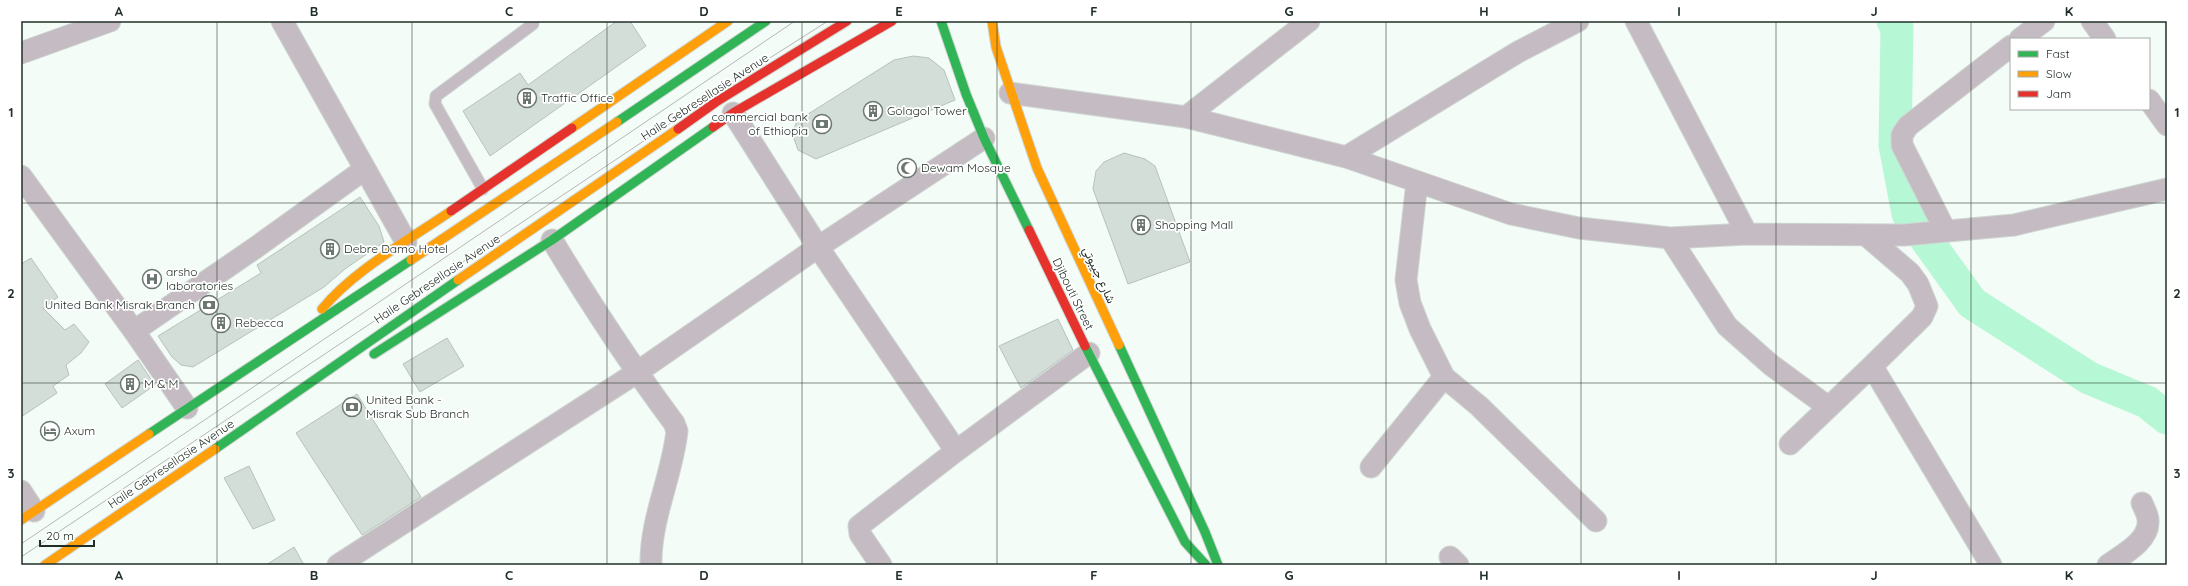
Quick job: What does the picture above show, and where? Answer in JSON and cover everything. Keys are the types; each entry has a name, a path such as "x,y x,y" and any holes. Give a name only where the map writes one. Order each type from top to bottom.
{"main road":[{"path":"305,330 335,293 406,242 728,21"},
{"path":"28,515 431,247 766,21"},
{"name":"Haile Gebresellasie Avenue","path":"45,565 300,390 414,308 544,222 716,102 848,21"},
{"path":"364,359 552,240 733,113 892,21"},
{"name":"Djibouti Street","path":"941,21 966,94 984,138 1089,353 1185,542 1206,565"},
{"name":"شارع جيبوتي","path":"992,21 996,47 1010,93 1037,168 1205,532 1218,565"},
{"path":"300,390 351,366"}],"street":[{"path":"21,53 110,21"},
{"path":"282,21 406,242"},
{"path":"1186,117 1308,21"},
{"path":"1346,157 1518,52 1578,21"},
{"path":"1636,21 1747,234"},
{"path":"2021,38 2044,21"},
{"path":"2092,21 2104,38"},
{"path":"1937,231 1902,145 1902,134 1908,126 2010,47"},
{"path":"1010,93 1186,117 1346,157 1511,214 1579,228 1670,238 1747,234 1867,236 1904,235 2014,225 2167,189"},
{"path":"2150,101 2167,124"},
{"path":"733,113 818,247 956,451"},
{"path":"338,565 636,373 818,247 984,138"},
{"path":"134,331 255,248 365,168"},
{"path":"21,176 134,331 187,408"},
{"path":"1417,182 1406,280 1410,303 1420,330 1444,377 1479,406 1596,521"},
{"path":"1790,444 1827,406 1872,366 1922,317 1927,306 1918,284 1910,273 1867,236"},
{"path":"1670,238 1727,326 1771,365 1827,406"},
{"path":"552,240 636,373 674,423 677,431 651,547 651,565"},
{"path":"881,565 860,534 859,526 956,451 1089,353"},
{"path":"1872,366 1991,565"},
{"path":"1371,467 1444,377"},
{"path":"21,491 28,515"},
{"path":"2108,565 2137,545 2147,530 2148,520 2142,503"}],"lane":[{"path":"483,189 435,104 436,96 533,24 534,21"}],"building":[{"name":"Traffic Office","path":"617,21 630,21 646,46 490,156 463,111 520,73 528,85"},
{"name":"Golagol Tower","path":"913,56 929,58 944,70 955,100 816,159 798,150 792,133 797,121 894,60"},
{"name":"Shopping Mall","path":"1124,153 1145,159 1155,166 1190,262 1128,284 1093,189 1096,171 1104,162"},
{"path":"360,197 379,226 384,242 345,269 324,287 193,367 181,365 172,357 158,336 261,273 257,265"},
{"path":"31,258 58,297 43,308 65,330 74,324 89,342 81,353 66,365 69,375 53,386 57,393 21,417 21,264"},
{"path":"1058,319 1073,350 1021,388 999,346"},
{"path":"447,338 464,366 420,392 403,364"},
{"name":"M & M","path":"138,360 155,385 122,408 105,384"},
{"path":"357,394 421,497 362,535 296,433"},
{"path":"249,466 275,520 253,529 224,478"},
{"path":"294,547 304,565 266,565"}],"waterway":[{"path":"1893,21 1897,27 1895,145 1908,214 1972,303 2089,378 2147,402 2167,418"}],"tram line":[{"path":"21,544 795,21"},
{"path":"21,557 732,82 828,21"}],"traffic: fast":[{"path":"617,122 766,21"},
{"path":"941,21 966,94 984,138 1029,230"},
{"path":"374,354 552,240 713,127"},
{"path":"149,434 411,260"},
{"path":"215,449 458,280"},
{"path":"1119,345 1205,532 1218,565"},
{"path":"1085,346 1185,542 1206,565"}],"traffic: slow":[{"path":"572,128 728,21"},
{"path":"992,21 996,47 1037,168 1119,345"},
{"path":"411,260 617,122"},
{"path":"458,280 678,129"},
{"path":"322,309 350,281 366,268 451,211"},
{"path":"21,520 149,434"},
{"path":"45,565 215,449"}],"traffic: jam":[{"path":"678,129 716,102 847,21"},
{"path":"713,127 733,113 892,21"},
{"path":"451,211 572,128"},
{"path":"1029,230 1085,346"}],"place":[{"name":"Traffic Office","path":"527,98"},
{"name":"Golagol Tower","path":"873,111"},
{"name":"commercial bank of Ethiopia","path":"822,124"},
{"name":"Dewam Mosque","path":"907,168"},
{"name":"Shopping Mall","path":"1141,225"},
{"name":"Debre Damo Hotel","path":"330,249"},
{"name":"arsho laboratories","path":"152,279"},
{"name":"United Bank Misrak Branch","path":"209,305"},
{"name":"Rebecca","path":"221,323"},
{"name":"M & M","path":"130,384"},
{"name":"United Bank - Misrak Sub Branch","path":"352,407"},
{"name":"Axum","path":"50,431"}]}
